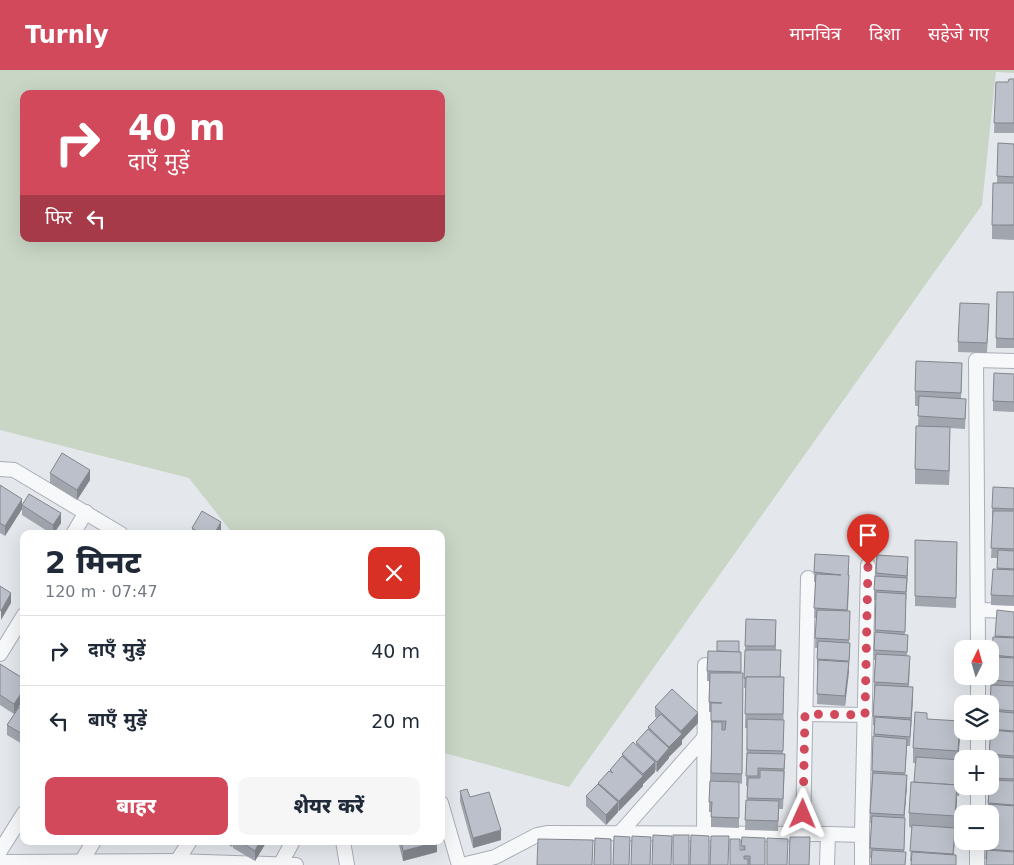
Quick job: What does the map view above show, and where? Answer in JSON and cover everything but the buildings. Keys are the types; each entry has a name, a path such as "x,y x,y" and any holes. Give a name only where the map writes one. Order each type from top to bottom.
{"street":[{"path":"978,640 976,360 1014,361"},
{"path":"0,469 14,470 115,530"},
{"path":"75,530 86,512"},
{"path":"862,865 868,565"},
{"path":"803,834 808,578"},
{"path":"978,610 1014,611"},
{"path":"0,654 20,622"},
{"path":"704,834 705,664"},
{"path":"805,714 865,715"},
{"path":"619,834 704,738"},
{"path":"445,816 460,865 501,854 537,835 547,833 862,835"},
{"path":"0,851 20,819"},
{"path":"828,834 828,865"},
{"path":"81,862 92,845"},
{"path":"177,861 187,845"},
{"path":"280,865 291,845"},
{"path":"344,845 347,865"},
{"path":"977,850 977,865"},
{"path":"0,862 177,861 296,865"}],"green space":[{"path":"0,70 1014,70 1014,73 996,72 982,205 569,787 445,753 445,530 230,530 189,478 0,430"}],"route":[{"path":"803,814 805,714 865,715 868,565"}]}
